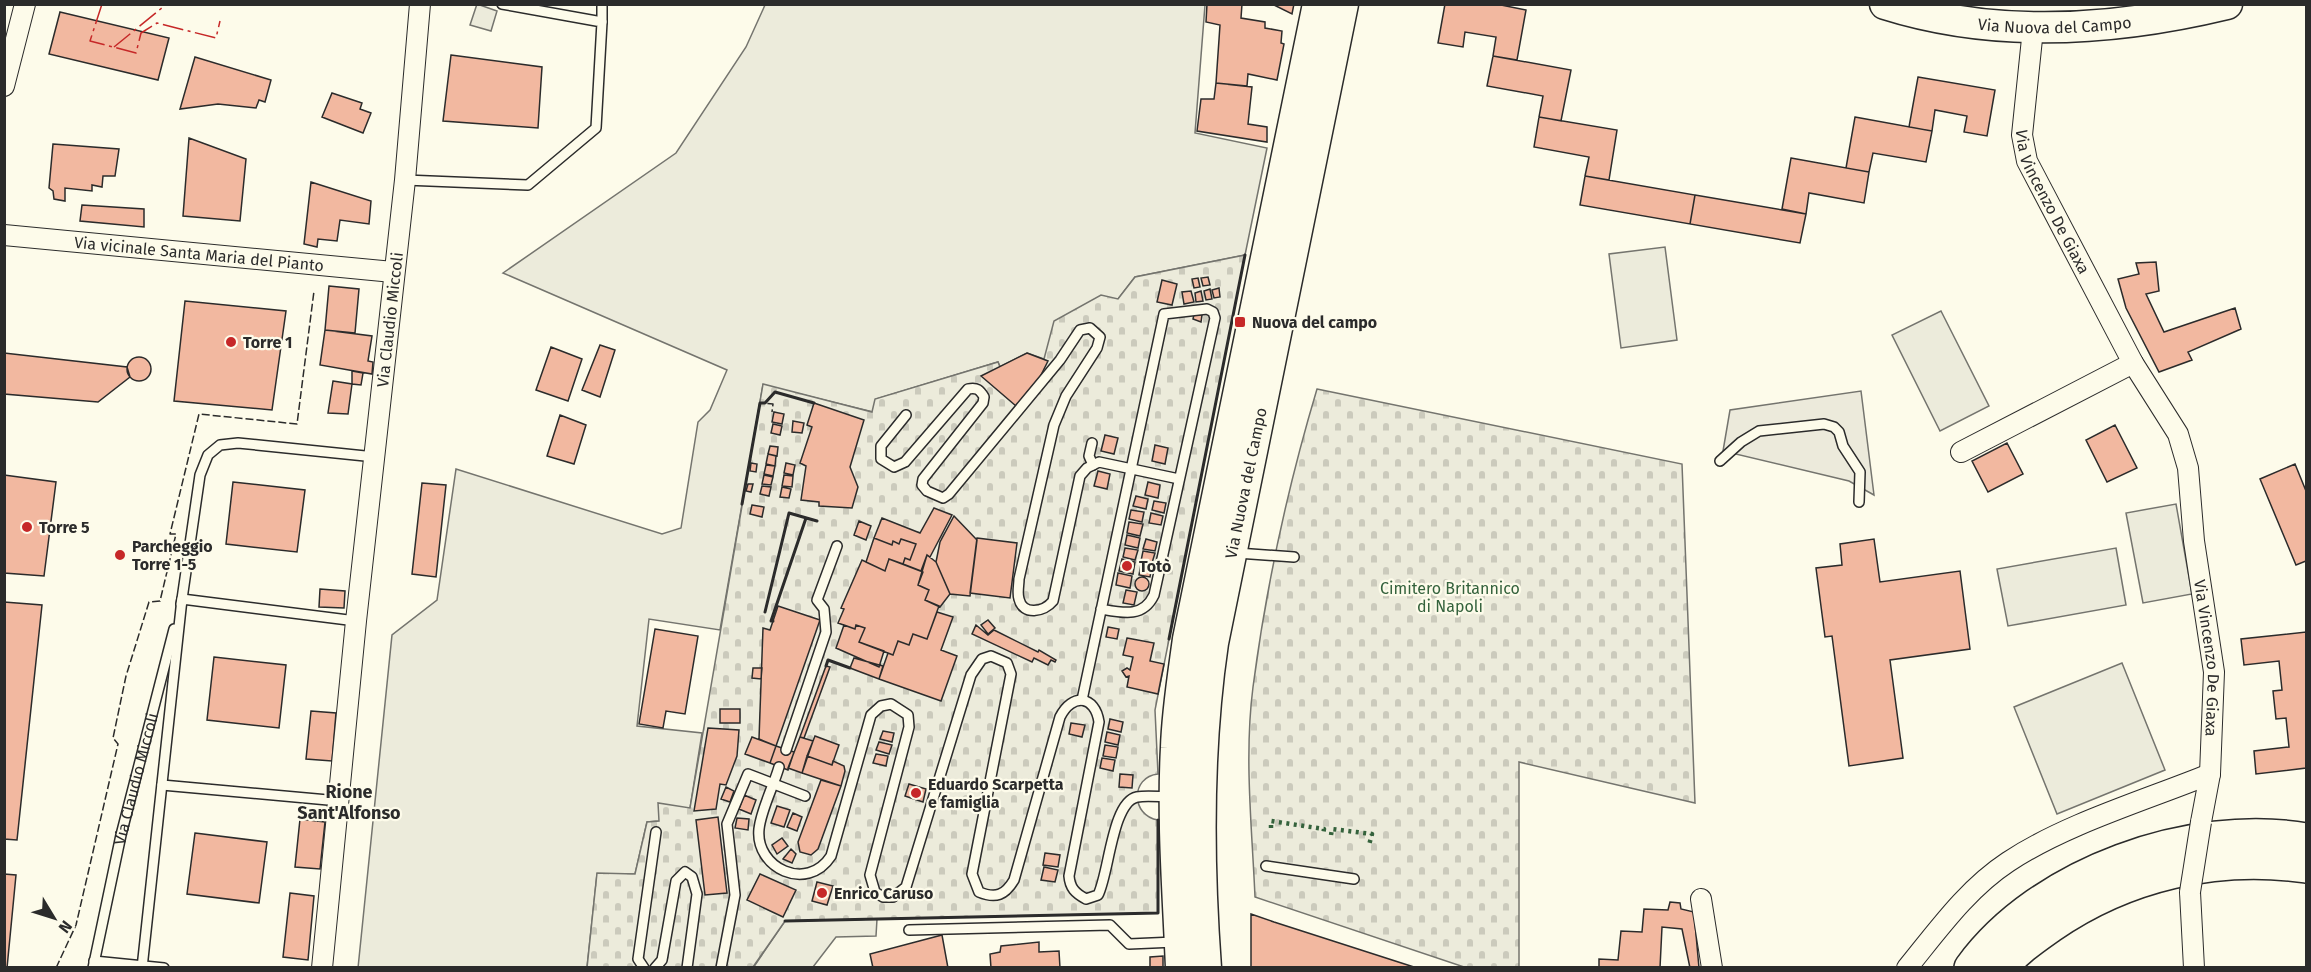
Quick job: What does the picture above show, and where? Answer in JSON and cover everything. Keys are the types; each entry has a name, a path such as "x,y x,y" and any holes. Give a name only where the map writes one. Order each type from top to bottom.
{"highway":[{"path":"1971,968 1981,953 2017,919 2066,887 2123,861 2175,844 2210,837 2307,840"},
{"path":"2001,968 2023,947 2062,917 2132,882 2176,870 2223,863 2269,862 2307,866"}],"main road":[{"name":"Via Nuova del Campo","path":"1180,955 1175,750 1188,639 1318,4"},
{"name":"Via Nuova del Campo","path":"1206,968 1200,831 1201,750 1213,643 1343,4"},
{"name":"Via Nuova del Campo","path":"1885,4 1925,17 2033,17 2091,27 2227,4"}],"street":[{"path":"4,86 25,4"},
{"name":"Via Claudio Miccoli","path":"322,968 356,621 405,180 420,4"},
{"name":"Via Vincenzo De Giaxa","path":"2033,17 2022,135 2027,161 2133,363 2178,434 2188,468 2194,541 2214,672 2210,774 2190,892 2194,968"},
{"name":"Via vicinale Santa Maria del Pianto","path":"4,235 393,272"},
{"path":"1961,452 2133,363"},
{"path":"1907,968 1963,899 2008,862 2058,835 2210,774"},
{"path":"1701,899 1712,968"}],"lane":[{"path":"502,4 602,21"},
{"path":"405,180 528,185 596,128 603,4"},
{"path":"1082,700 1101,609 1164,314 1207,309 1213,312 1215,318 1150,604 1131,614 1101,609"},
{"path":"906,415 881,446 881,459 894,467 905,462 968,389 974,387 981,390 984,397 983,403 923,479 922,485 927,491 943,498 949,494 1060,360 1080,330 1090,328 1100,337 1097,348 1066,396 1054,425 1019,579 1019,601 1024,608 1031,611 1042,610 1053,601 1080,476 1087,468 1099,462 1179,479"},
{"path":"1720,461 1741,442 1759,431 1828,424 1839,432 1843,446 1860,472 1859,502"},
{"name":"Via Claudio Miccoli","path":"142,966 182,599 200,475 208,455 220,445 238,443 375,458"},
{"path":"1092,443 1089,456 1093,465"},
{"path":"786,750 826,632 824,609 817,600 837,546"},
{"path":"1231,552 1294,556"},
{"path":"182,599 356,621"},
{"name":"Via Claudio Miccoli","path":"164,968 94,964 121,835 182,599"},
{"path":"779,766 759,829 760,843 766,855 777,866 798,876 810,875 826,863 831,856 871,715 881,706 891,704 901,708 908,716 909,727 870,875 875,892 883,897 901,893 906,887 971,675 982,659 991,656 1007,663 1011,674 972,874 979,892 996,897 1003,894 1014,880 1060,717 1065,706 1071,701 1082,700 1097,711 1100,722 1069,876 1070,886 1077,894 1086,899 1098,894 1101,889 1118,822 1130,800 1137,797 1176,797"},
{"path":"721,968 735,895 728,824 748,774 804,796"},
{"name":"Via Claudio Miccoli","path":"162,786 339,801"},
{"path":"644,968 639,959 656,832"},
{"path":"1266,866 1354,879"},
{"path":"655,968 662,960 676,881 685,872 692,877 697,894 687,968"},
{"path":"909,930 1110,925 1129,944 1180,955"}],"green space":[{"path":"477,4 497,11 491,31 470,25"},
{"path":"765,5 1205,5 1195,133 1267,148 1245,255 1135,277 1118,299 1044,360 1000,367 998,362 876,399 873,412 763,385 720,630 649,619 637,726 702,733 690,808 659,821 647,822 635,874 597,874 587,967 358,968 392,635 437,600 456,469 662,534 681,528 698,422 710,410 727,370 503,273 676,153 746,47"},
{"path":"1665,247 1677,340 1621,348 1609,254"},
{"path":"1245,255 1155,710 1158,774 1142,782 1137,797 1143,812 1158,820 1158,913 785,921 753,967 587,968 597,873 635,874 647,822 659,821 658,803 690,808 763,384 872,412 875,399 998,362 1000,367 1027,353 1044,359 1054,321 1101,295 1118,299 1135,277"},
{"path":"1941,311 1989,406 1940,431 1892,335"},
{"name":"Cimitero Britannico di Napoli","path":"1317,389 1682,464 1695,803 1519,762 1519,967 1464,967 1255,897 1249,766 1253,687 1264,612 1279,537"},
{"path":"2176,504 2192,594 2143,603 2126,513"},
{"path":"2116,548 2126,605 2008,626 1997,569"},
{"path":"2122,663 2165,770 2057,814 2014,707"},
{"path":"877,919 876,936 836,937 813,967 753,968 785,921"}],"shaded area":[{"path":"1861,391 1874,495 1849,481 1723,451 1730,410"}],"building":[{"path":"1207,4 1242,4 1241,18 1265,22 1265,28 1282,31 1281,43 1284,44 1277,80 1248,74 1247,86 1216,83 1220,25 1206,22"},
{"path":"1272,4 1294,4 1292,14"},
{"path":"1445,4 1496,4 1526,10 1517,60 1493,56 1496,37 1465,32 1463,47 1438,43"},
{"path":"60,12 169,38 158,80 49,54"},
{"path":"451,55 542,67 538,128 443,121"},
{"path":"1493,56 1571,70 1561,121 1539,117 1543,96 1487,86"},
{"path":"195,57 271,80 265,102 259,100 256,108 218,104 180,109"},
{"path":"1918,77 1995,90 1987,136 1964,132 1967,116 1935,110 1932,131 1909,127"},
{"path":"1216,83 1252,87 1248,124 1267,127 1267,142 1197,131 1201,99 1214,99"},
{"path":"332,93 362,103 360,109 371,113 363,133 322,117"},
{"path":"1539,117 1617,130 1609,180 1585,176 1589,157 1534,147"},
{"path":"1855,117 1932,131 1926,162 1873,153 1869,172 1846,168"},
{"path":"189,138 246,159 240,221 183,216"},
{"path":"53,144 119,149 115,176 103,176 102,187 92,185 92,191 65,188 65,201 54,199 53,191 49,188"},
{"path":"1791,158 1869,172 1864,203 1809,193 1806,214 1782,209"},
{"path":"1585,176 1695,195 1690,224 1580,205"},
{"path":"311,182 371,201 369,224 340,220 337,241 318,239 317,247 304,244"},
{"path":"1695,195 1806,214 1800,243 1690,224"},
{"path":"82,205 144,209 144,227 80,221"},
{"path":"2156,262 2159,291 2146,294 2164,332 2235,308 2241,329 2188,352 2192,360 2159,372 2126,308 2118,279 2139,274 2136,263"},
{"path":"1208,277 1210,285 1203,286 1201,278"},
{"path":"1198,278 1200,287 1194,288 1192,279"},
{"path":"1162,280 1177,284 1172,305 1157,302"},
{"path":"329,286 359,289 355,333 325,330"},
{"path":"1219,288 1220,297 1214,298 1212,290"},
{"path":"1210,289 1212,299 1206,300 1204,291"},
{"path":"1191,291 1194,302 1184,304 1182,292"},
{"path":"1201,291 1203,301 1196,302 1195,293"},
{"name":"Torre 1","path":"185,301 286,311 272,410 174,401"},
{"path":"1194,314 1202,315 1201,322 1193,319"},
{"path":"325,330 372,336 368,361 373,362 372,374 320,365"},
{"path":"600,345 615,350 600,397 582,390"},
{"path":"551,347 582,359 568,401 536,390"},
{"path":"4,353 127,367 130,377 98,402 4,394"},
{"path":"1027,353 1048,361 1040,377 1016,406 981,376"},
{"path":"139,357 144,358 150,364 150,374 144,380 139,381 134,380 128,374 127,369 128,364 134,358"},
{"path":"352,371 363,373 361,385 352,384"},
{"path":"333,381 352,384 348,414 328,413"},
{"path":"814,403 864,420 850,467 858,487 852,508 819,506 819,502 801,500 806,466 800,463 812,427 807,425"},
{"path":"774,412 784,414 782,424 772,422"},
{"path":"560,415 586,425 574,464 547,456"},
{"path":"793,421 804,423 802,433 792,432"},
{"path":"773,424 782,426 780,435 771,433"},
{"path":"2115,425 2137,468 2107,482 2086,440"},
{"path":"1105,435 1118,438 1114,454 1101,451"},
{"path":"2007,443 2023,474 1988,492 1972,461"},
{"path":"1155,445 1168,448 1165,464 1152,461"},
{"path":"770,446 778,447 777,456 768,454"},
{"path":"768,454 776,456 775,466 766,464"},
{"path":"751,463 757,464 756,472 750,471"},
{"path":"786,463 795,465 793,475 784,473"},
{"path":"2295,464 2306,491 2306,561 2296,565 2260,479"},
{"path":"766,465 775,466 773,476 764,474"},
{"path":"1098,471 1110,474 1107,489 1094,486"},
{"name":"Torre 5","path":"4,475 56,482 44,576 4,573"},
{"path":"764,475 773,477 771,485 762,484"},
{"path":"784,475 793,476 792,487 782,486"},
{"path":"233,482 305,490 297,552 226,544"},
{"path":"1148,482 1160,485 1158,498 1145,495"},
{"path":"422,483 446,485 436,577 412,574"},
{"path":"748,484 753,484 751,492 746,491"},
{"path":"762,486 771,487 769,496 760,494"},
{"path":"782,487 791,489 789,498 780,497"},
{"path":"1136,496 1148,499 1146,509 1133,506"},
{"path":"1154,501 1166,503 1164,513 1152,510"},
{"path":"752,505 764,507 762,517 750,514"},
{"path":"934,508 952,515 930,557 927,555 921,571 903,564 905,558 910,560 916,544 901,539 899,544 893,541 892,545 874,538 882,518 920,533"},
{"path":"1131,510 1144,512 1142,522 1129,519"},
{"path":"1151,513 1163,516 1161,525 1149,523"},
{"path":"954,516 977,540 970,596 950,594 936,562 940,542"},
{"path":"859,521 871,526 866,540 854,535"},
{"path":"1129,522 1143,524 1140,536 1127,533"},
{"path":"1127,535 1140,538 1138,548 1125,545"},
{"path":"874,538 892,545 893,541 899,544 901,539 916,544 910,560 905,558 903,564 889,559 885,571 866,562"},
{"path":"977,538 1017,543 1010,598 970,593"},
{"path":"1146,539 1157,542 1155,551 1143,549"},
{"path":"1874,539 1880,582 1960,571 1970,649 1890,660 1903,758 1849,766 1832,636 1825,637 1816,568 1842,565 1840,544"},
{"path":"1125,548 1138,550 1135,560 1123,557"},
{"path":"1143,551 1155,553 1152,563 1141,561"},
{"path":"927,555 936,562 950,594 940,607 925,600 929,590 918,585"},
{"path":"889,559 923,572 918,585 929,590 925,600 939,606 927,639 913,634 909,645 898,641 893,655 859,642 865,628 856,625 855,629 838,623 844,609 841,608 862,560 885,571"},
{"name":"Totò","path":"1122,559 1135,562 1133,574 1119,571"},
{"path":"1141,564 1152,566 1150,577 1139,575"},
{"path":"1118,573 1132,576 1130,588 1116,585"},
{"path":"1142,577 1147,579 1149,584 1147,589 1142,591 1137,589 1135,584 1137,579"},
{"path":"320,589 345,591 344,608 319,607"},
{"path":"1126,590 1137,592 1134,605 1123,603"},
{"path":"4,602 42,605 17,840 4,839"},
{"path":"778,606 820,620 776,746 759,739 763,628 770,630"},
{"path":"937,612 953,617 941,650 957,656 941,701 879,679 888,653 893,655 898,641 909,645 913,634 927,639"},
{"path":"988,620 995,628 988,634 981,625"},
{"path":"844,625 855,629 856,625 865,628 859,642 884,651 879,667 836,648"},
{"path":"976,625 988,635 994,630 1056,660 1055,662 1051,660 1048,665 1034,658 1032,662 972,634"},
{"path":"1108,627 1119,629 1117,639 1106,637"},
{"path":"655,629 698,636 685,714 666,711 663,728 639,724"},
{"path":"2306,632 2306,768 2256,774 2254,751 2289,747 2286,718 2276,719 2273,691 2282,690 2279,661 2244,665 2241,639"},
{"path":"1127,638 1154,643 1150,661 1164,664 1158,694 1127,687 1129,676 1126,677 1122,671 1127,668 1130,670 1133,657 1123,655"},
{"path":"214,657 286,665 279,728 207,720"},
{"path":"854,658 883,666 879,679 850,668"},
{"path":"826,666 830,667 804,738 800,737"},
{"path":"753,668 762,668 761,679 752,678"},
{"path":"720,709 740,709 740,723 720,723"},
{"path":"311,711 336,713 332,761 306,759"},
{"path":"1110,719 1123,722 1121,732 1108,729"},
{"path":"1071,723 1085,725 1082,737 1069,734"},
{"path":"708,728 739,730 737,756 726,785 720,784 716,809 694,811"},
{"path":"883,731 894,733 892,742 880,739"},
{"path":"1107,732 1120,735 1118,745 1105,742"},
{"path":"815,736 839,745 832,765 807,756"},
{"path":"752,737 776,746 770,763 745,754"},
{"path":"800,737 813,741 802,773 788,768"},
{"path":"879,742 892,745 889,754 876,750"},
{"path":"1105,745 1118,747 1116,758 1103,756"},
{"path":"776,746 794,752 788,770 770,763"},
{"path":"876,754 888,756 886,766 873,763"},
{"path":"807,756 832,765 833,761 844,766 841,786 802,773"},
{"path":"1102,758 1115,760 1113,771 1100,768"},
{"path":"1120,774 1133,775 1132,788 1119,787"},
{"path":"821,780 841,786 818,849 811,855 800,852 798,842"},
{"name":"Eduardo Scarpetta e famiglia","path":"909,784 926,789 923,802 905,796"},
{"path":"726,787 734,791 730,802 721,799"},
{"path":"744,795 756,800 751,814 739,809"},
{"path":"777,806 790,810 784,827 771,823"},
{"path":"793,813 802,817 797,831 787,827"},
{"path":"718,817 727,893 705,895 696,820"},
{"path":"737,818 749,819 748,830 735,828"},
{"path":"300,819 325,822 320,869 295,867"},
{"path":"195,833 267,842 259,903 187,894"},
{"path":"782,838 788,846 777,854 772,845"},
{"path":"791,849 796,854 792,863 783,859"},
{"path":"1045,853 1060,855 1058,867 1043,865"},
{"path":"1044,867 1058,870 1055,882 1041,880"},
{"path":"4,874 16,875 7,968 4,968"},
{"path":"760,874 796,890 783,917 747,900"},
{"name":"Enrico Caruso","path":"817,882 833,886 827,905 812,901"},
{"path":"290,893 314,896 308,960 283,957"},
{"path":"1670,902 1680,903 1681,909 1694,912 1699,968 1690,968 1682,929 1662,927 1660,968 1599,968 1599,959 1618,960 1621,931 1642,932 1644,909 1668,910"},
{"path":"1251,914 1274,922 1417,968 1251,968"},
{"path":"942,935 948,968 873,968 870,954"},
{"path":"1039,942 1039,952 1059,951 1060,968 991,968 990,954 1000,952 1001,946"},
{"path":"1163,956 1163,968 1144,968 1150,967 1150,957"}],"hedge":[{"path":"1271,828 1271,821 1324,829 1323,835"},
{"path":"1331,835 1332,829 1372,834 1369,845"}],"fence":[{"path":"56,968 76,925 118,744 113,738 126,676 149,602 160,601 176,534 170,534 199,414 297,424 314,291"},
{"path":"742,504 760,403 773,404 772,412"}],"wall":[{"path":"1169,639 1245,255"},
{"path":"742,504 760,403 765,403 775,392 814,403"},
{"path":"765,612 789,513 817,521"},
{"path":"773,621 771,621 806,518"},
{"path":"826,666 828,660 850,668"},
{"path":"785,921 1158,913 1158,820"}],"power":[{"path":"102,4 90,41 136,53 141,33 157,23 216,38 220,21"},
{"path":"114,47 163,7"}],"place":[{"name":"Nuova del campo","path":"1240,322"},
{"name":"Torre 1","path":"231,342"},
{"name":"Torre 5","path":"27,527"},
{"name":"Parcheggio Torre 1-5","path":"120,555"},
{"name":"Totò","path":"1127,566"},
{"name":"Eduardo Scarpetta e famiglia","path":"916,793"},
{"name":"Enrico Caruso","path":"822,893"}],"district":[{"name":"Rione Sant'Alfonso","path":"349,802"}]}
